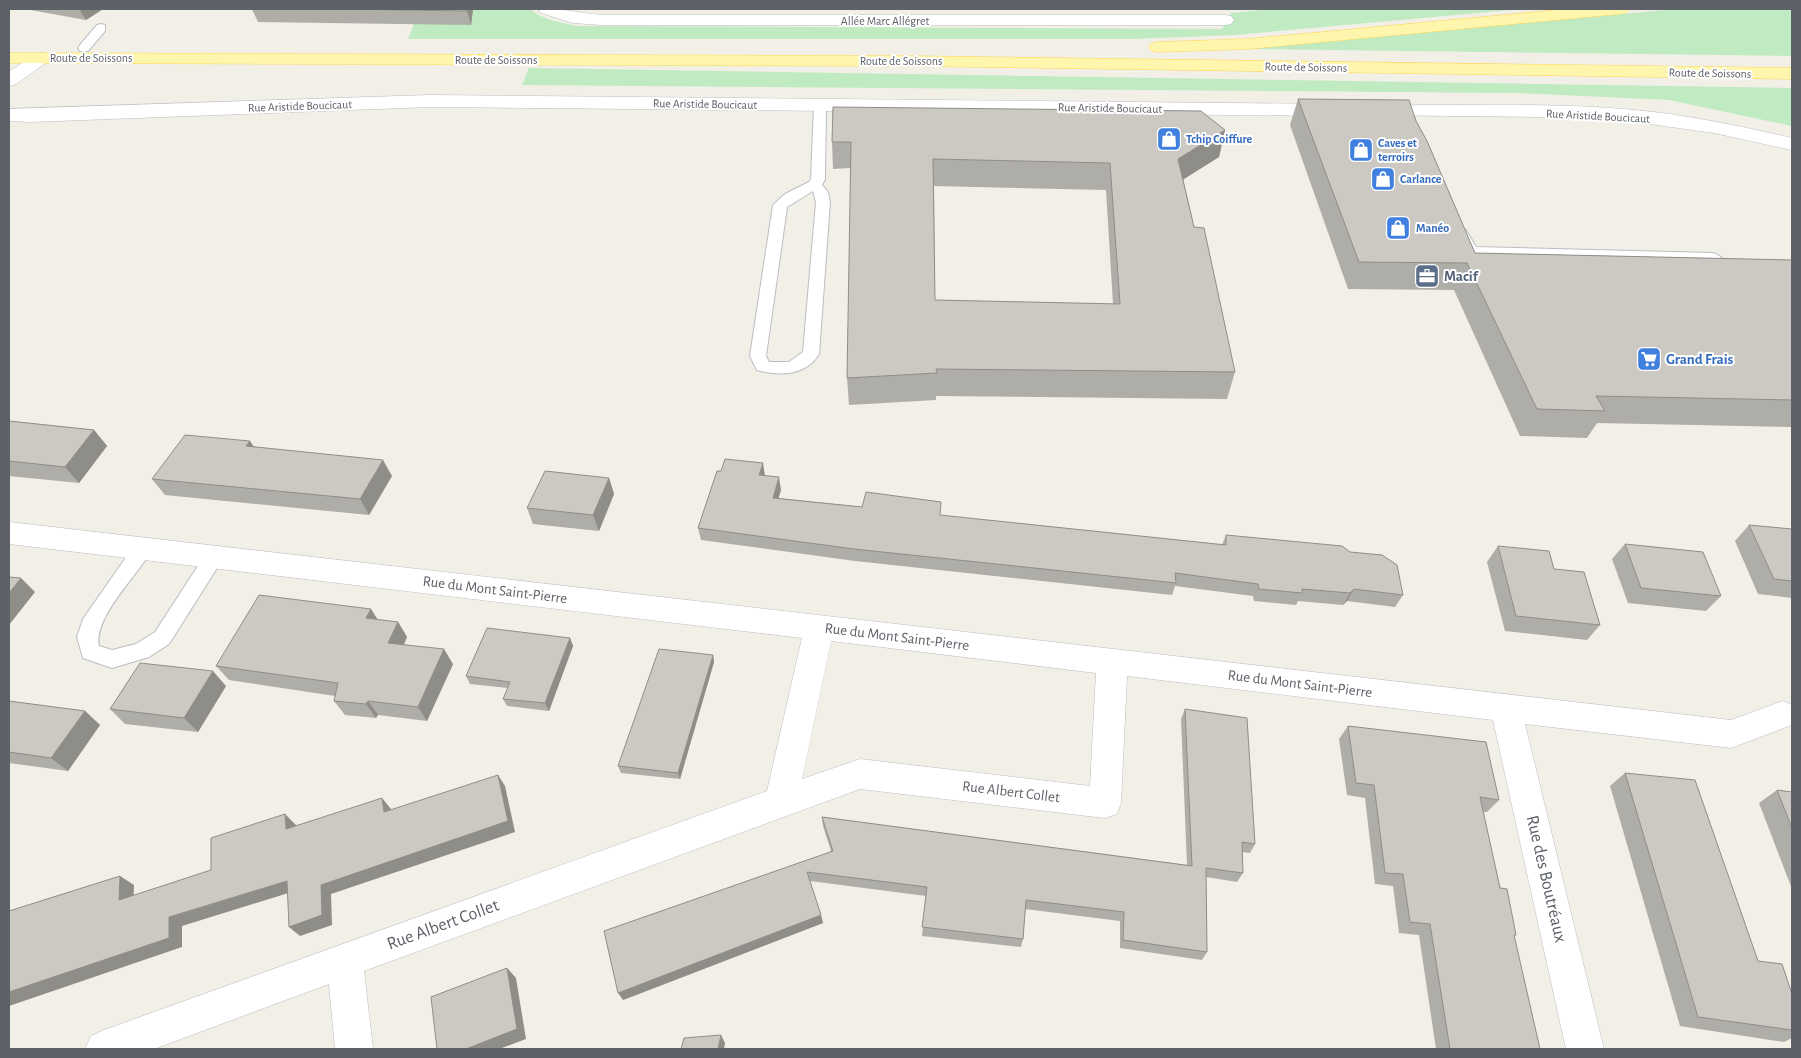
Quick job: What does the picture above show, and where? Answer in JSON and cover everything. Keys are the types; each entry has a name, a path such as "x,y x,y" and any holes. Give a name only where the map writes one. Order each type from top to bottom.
{"main road":[{"path":"911,53 1248,44 1620,9"},
{"name":"Route de Soissons","path":"9,48 84,48 298,54 1792,74"},
{"name":"Route de Soissons","path":"9,58 298,54 911,53 1792,64"}],"street":[{"name":"Allée Marc Allégret","path":"546,9 573,18 602,20 858,15 1109,15 1224,20"},
{"path":"9,80 41,58"},
{"name":"Rue Aristide Boucicaut","path":"9,114 31,116 430,101 1357,110 1405,117 1584,113 1634,116 1687,123 1792,144"},
{"name":"Rue du Mont Saint-Pierre","path":"9,533 1731,734 1783,715"},
{"path":"781,801 819,627"},
{"name":"Rue Albert Collet","path":"104,1049 781,801 860,774 1105,803 1112,662"},
{"name":"Rue des Boutréaux","path":"1506,708 1585,1049"},
{"path":"345,961 354,1049"}],"lane":[{"name":"Route de Soissons","path":"84,48 101,28"},
{"path":"815,185 821,192 823,202 811,354 804,362 793,368 776,369 762,366 758,356 780,205 790,196 815,185 818,179 820,105"},
{"path":"1455,221 1472,252 1724,258"},
{"path":"143,548 93,619 87,637 90,652 112,659 142,651 162,638 214,557"}],"green space":[{"path":"467,9 530,9 546,18 576,26 1222,29 1231,13 1273,9 1522,9 1235,35 1132,39 408,39 414,24"},
{"path":"1677,9 1792,9 1792,56 1248,49"},
{"path":"529,68 1792,88 1792,126 1669,100 1516,93 522,85"}],"building":[{"path":"343,9 467,9 467,11"},
{"path":"1298,99 1409,100 1416,121 1427,141 1475,253 1792,260 1792,400 1596,396 1605,411 1537,409 1467,263 1359,262"},
{"path":"833,107 1201,111 1225,130 1178,159 1194,227 1204,228 1235,372 936,369 937,373 847,378 851,142 832,142","holes":["933,159 1110,163 1120,304 935,300"]},
{"path":"9,421 94,430 65,467 9,461"},
{"path":"185,435 250,441 246,446 383,460 360,499 152,479"},
{"path":"725,459 763,463 759,475 779,477 773,498 862,507 866,492 941,502 940,515 1226,545 1226,535 1342,546 1350,552 1382,555 1397,565 1403,595 1354,589 1350,593 1302,589 1302,593 1259,589 1258,584 1175,573 1176,583 854,549 698,528 717,471 721,471"},
{"path":"545,471 609,478 593,515 527,508"},
{"path":"1749,525 1792,529 1792,581 1774,579"},
{"path":"1625,544 1703,552 1721,596 1641,588"},
{"path":"1498,546 1549,551 1554,569 1584,572 1600,625 1516,616"},
{"path":"9,577 21,578 9,593"},
{"path":"259,595 371,609 366,618 398,622 388,643 444,649 418,707 368,701 366,704 334,701 338,683 216,666"},
{"path":"487,628 570,638 545,703 503,699 510,682 466,676"},
{"path":"659,649 713,655 678,773 618,766"},
{"path":"140,663 213,671 184,718 110,709"},
{"path":"9,701 85,711 51,758 9,752"},
{"path":"1185,709 1247,718 1255,844 1242,842 1243,873 1206,868 1207,952 1123,940 1124,912 1026,900 1023,939 922,927 927,887 807,872 821,915 618,993 604,931 833,851 822,817 1192,866"},
{"path":"1348,726 1486,742 1499,800 1480,797 1500,888 1507,889 1516,935 1514,935 1540,1049 1450,1049 1430,924 1410,922 1403,874 1385,873 1374,785 1356,783"},
{"path":"1625,773 1695,780 1758,961 1782,964 1792,994 1792,1030 1698,1017"},
{"path":"498,775 508,821 321,885 322,915 289,927 287,881 169,917 169,938 9,992 9,911 120,876 119,900 211,870 211,838 285,814 286,829 382,798 384,812"},
{"path":"1777,790 1792,792 1792,828"},
{"path":"507,968 517,1029 466,1049 437,1049 431,997"},
{"path":"721,1035 718,1049 681,1049 684,1038"}],"place":[{"name":"Tchip Coiffure","path":"1169,139"},
{"name":"Caves et terroirs","path":"1361,150"},
{"name":"Carlance","path":"1383,179"},
{"name":"Manéo","path":"1398,228"},
{"name":"Macif","path":"1427,276"},
{"name":"Grand Frais","path":"1649,359"}]}
